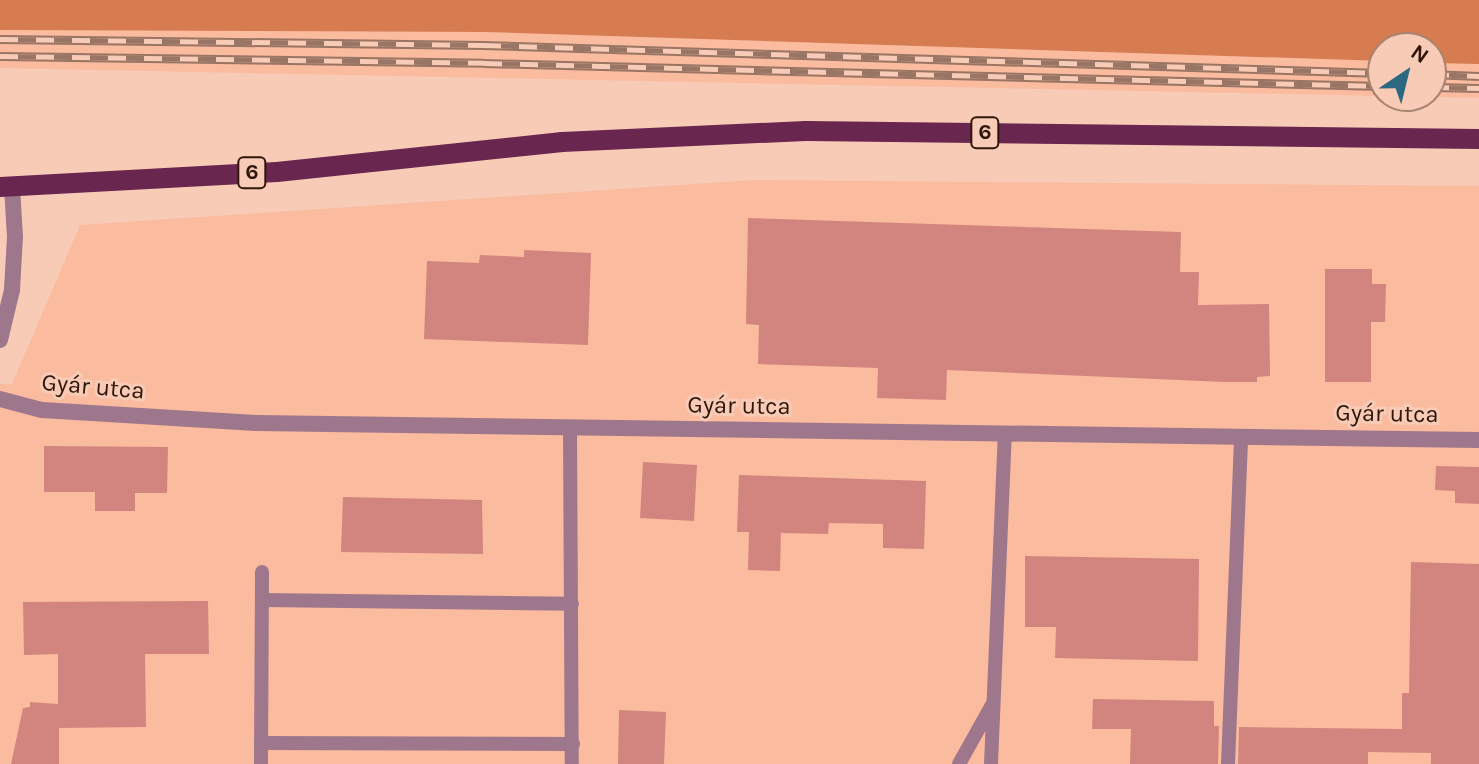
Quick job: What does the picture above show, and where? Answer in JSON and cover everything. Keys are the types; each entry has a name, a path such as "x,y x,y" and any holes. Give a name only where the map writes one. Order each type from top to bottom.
{"main road":[{"name":"6","path":"6,187 277,172 562,142 806,131 1479,139"}],"street":[{"path":"0,340 12,290 15,237 6,187"},
{"name":"Gyár utca","path":"0,399 42,410 256,423 1479,440"}],"lane":[{"path":"570,428 572,764"},
{"path":"991,764 1005,433"},
{"path":"1228,764 1241,436"},
{"path":"261,764 262,572"},
{"path":"262,600 572,604"},
{"path":"959,764 994,701"},
{"path":"261,743 573,744"}],"shaded area":[{"path":"0,0 1479,0 1479,64 1447,63 1447,32 1367,32 1367,60 484,32 0,30"},
{"path":"0,30 484,32 1367,60 1367,96 0,68"},
{"path":"1447,63 1479,64 1479,98 1447,97"},
{"path":"754,180 1479,186 1479,764 0,764 0,384 12,384 80,225"}],"building":[{"path":"748,218 1181,232 1180,272 1199,272 1198,305 1269,304 1270,376 1257,377 1257,382 1225,382 947,370 946,400 877,398 878,368 758,364 759,325 746,324"},
{"path":"524,250 591,253 588,345 424,339 427,261 479,263 480,255 524,257"},
{"path":"1325,269 1372,269 1372,284 1386,284 1385,322 1371,322 1371,382 1325,382"},
{"path":"44,446 168,447 167,493 135,493 135,511 95,511 95,492 44,492"},
{"path":"643,462 697,465 694,521 640,518"},
{"path":"1436,466 1479,467 1479,504 1455,503 1455,491 1435,490"},
{"path":"739,475 926,481 924,549 883,548 883,524 829,523 828,534 781,533 780,571 748,570 749,532 737,532"},
{"path":"343,497 482,500 483,554 341,552"},
{"path":"1025,556 1199,559 1198,661 1055,658 1056,627 1025,627"},
{"path":"1411,562 1479,564 1479,764 1431,764 1431,753 1368,752 1368,764 1238,764 1239,727 1402,729 1402,693 1409,693"},
{"path":"208,601 209,654 145,654 146,727 59,728 59,764 11,764 23,708 30,707 30,702 58,704 58,654 24,655 23,602"},
{"path":"1093,699 1214,701 1214,726 1219,726 1218,764 1130,764 1131,729 1092,729"},
{"path":"619,710 666,712 664,764 618,764"}],"railway":[{"path":"0,39 483,45 1367,73"},
{"path":"0,56 484,63 1367,86"},
{"path":"1447,75 1479,76"},
{"path":"1447,87 1479,88"}]}
